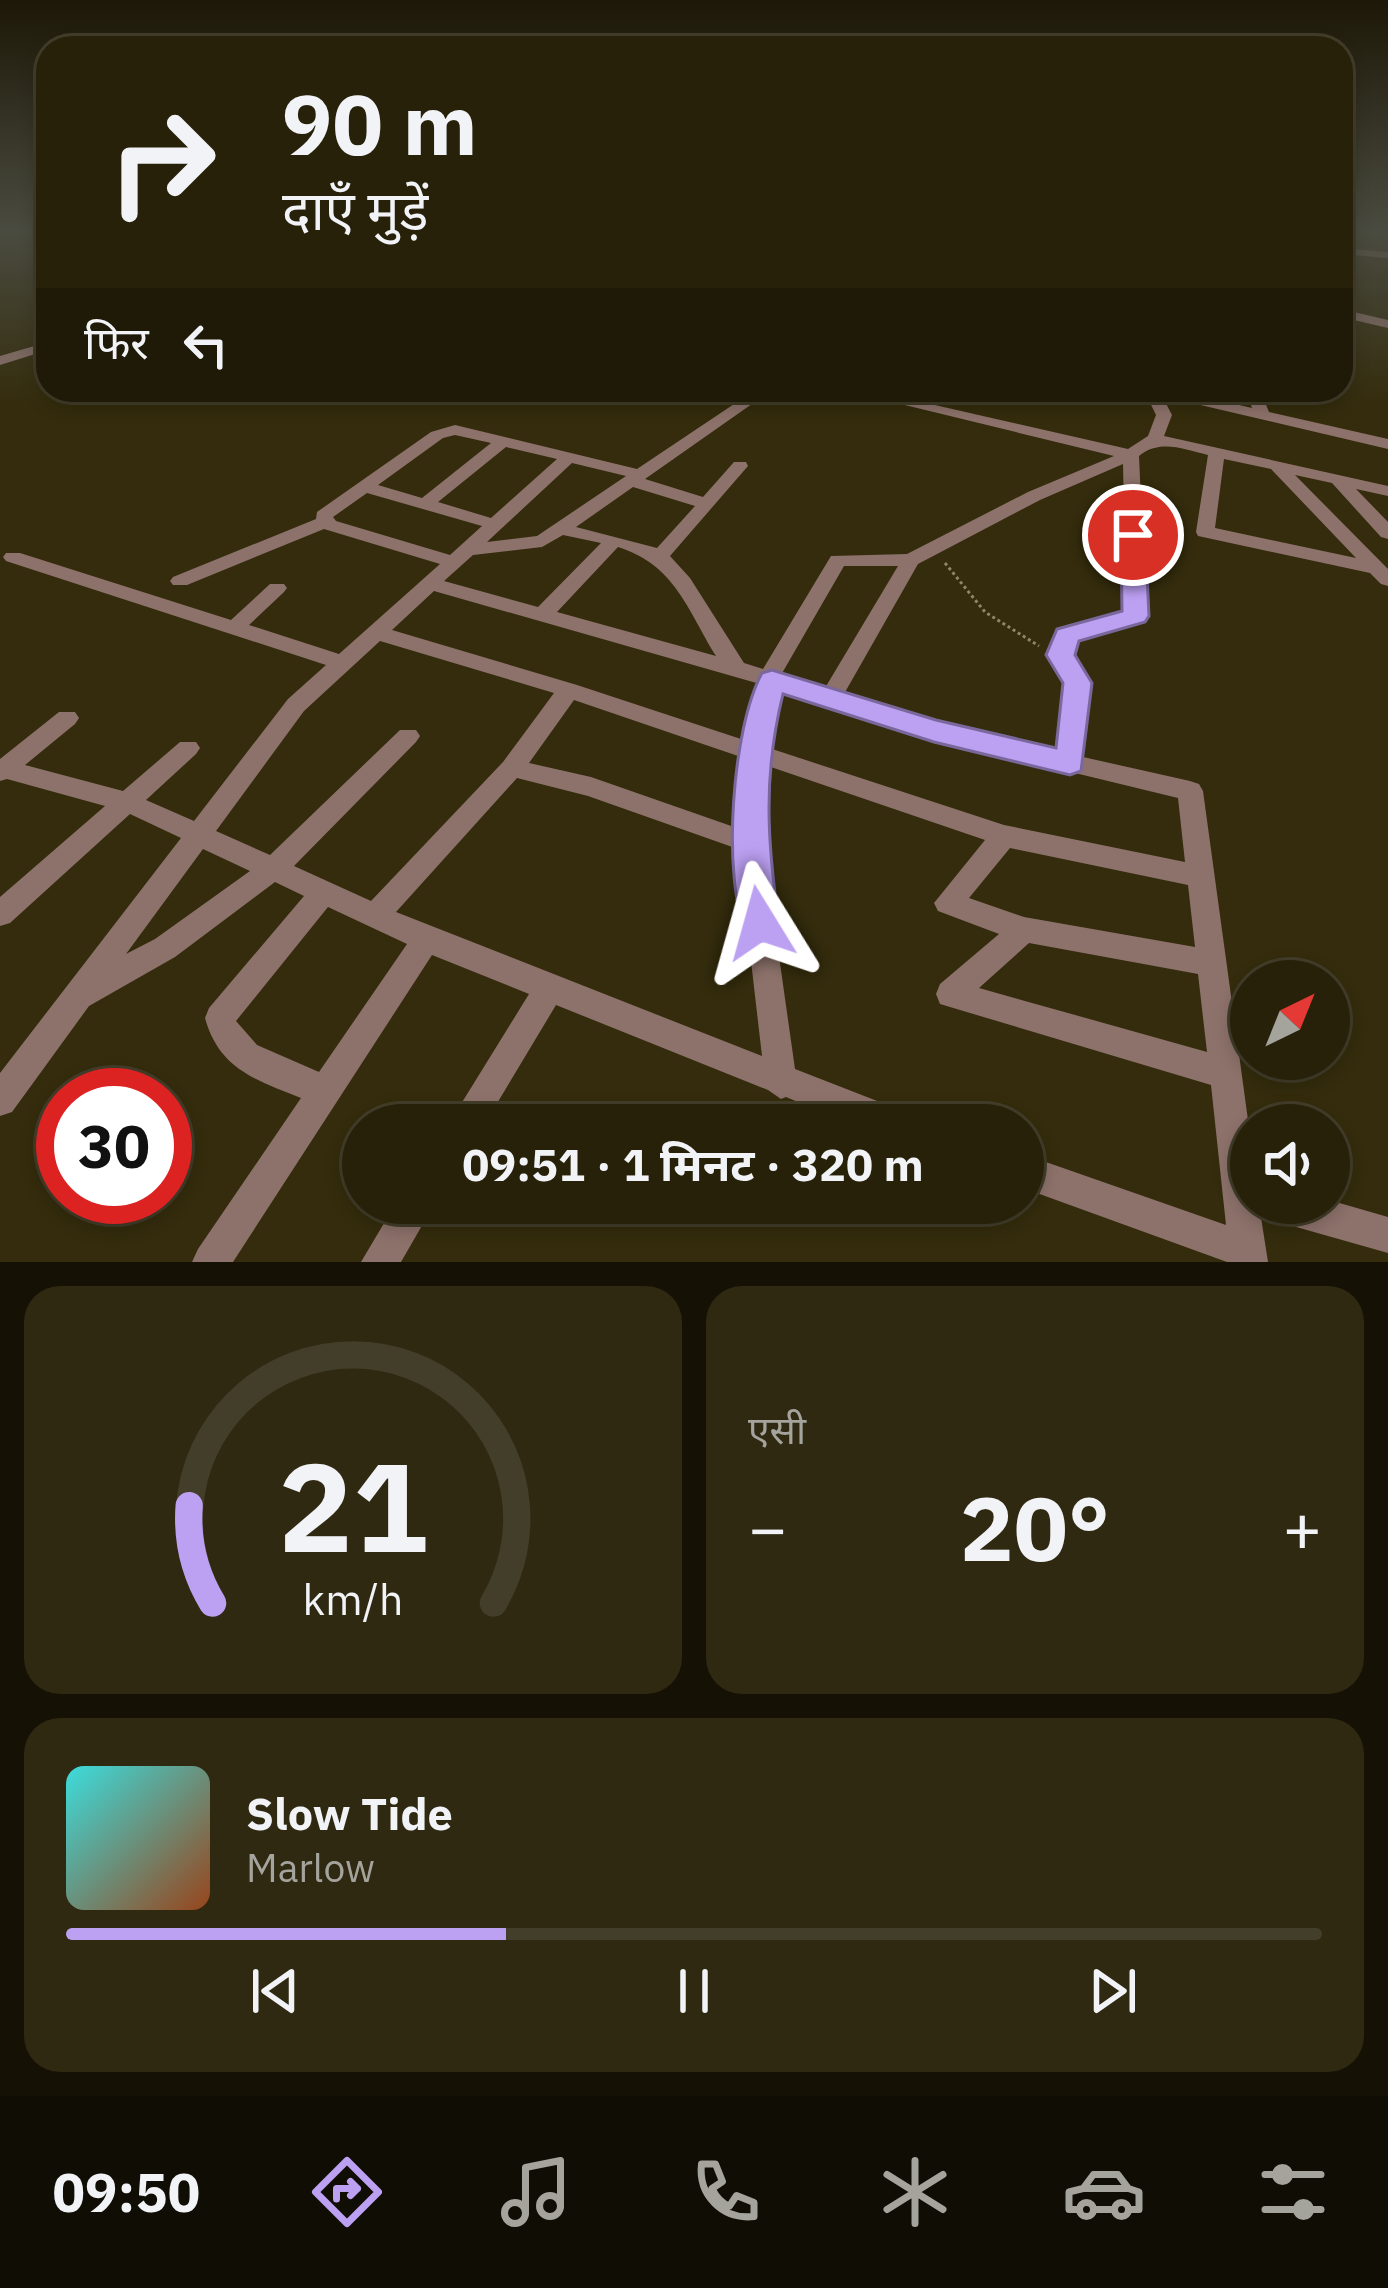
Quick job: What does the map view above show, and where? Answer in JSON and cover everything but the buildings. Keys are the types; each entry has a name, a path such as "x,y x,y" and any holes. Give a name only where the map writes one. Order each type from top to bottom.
{"street":[{"path":"1353,313 1388,311"},
{"path":"1353,316 1388,324"},
{"path":"0,361 36,350"},
{"path":"180,581 325,522 458,556 530,543 562,529 748,402"},
{"path":"901,402 1131,455"},
{"path":"781,1083 750,844 753,751 770,680 838,560 911,560 1034,496 1131,455 1155,440 1164,425 1158,402"},
{"path":"1202,402 1388,444"},
{"path":"1231,402 1239,411"},
{"path":"1257,402 1262,415"},
{"path":"325,522 323,517 330,509 446,431 569,457 705,503"},
{"path":"1155,440 1276,465 1388,504"},
{"path":"424,504 504,441"},
{"path":"1217,451 1205,532 1382,574"},
{"path":"1070,763 1077,683 1060,655 1066,635 1136,616 1131,455"},
{"path":"0,1100 268,737 341,662 569,457"},
{"path":"1276,465 1382,574"},
{"path":"660,556 740,466"},
{"path":"1342,485 1388,491"},
{"path":"1342,485 1388,532"},
{"path":"364,486 493,524"},
{"path":"562,529 660,556 684,585 713,640 738,670"},
{"path":"542,615 613,542"},
{"path":"14,557 341,662"},
{"path":"830,698 911,560"},
{"path":"428,583 934,731 1190,791 1232,1104"},
{"path":"234,628 277,588"},
{"path":"375,632 569,690 1004,836 1201,876"},
{"path":"375,916 512,768 569,690"},
{"path":"2,769 67,718"},
{"path":"75,998 180,938 273,868 409,736"},
{"path":"0,914 188,748"},
{"path":"512,768 591,787 750,844"},
{"path":"2,769 127,802 426,939 838,1104"},
{"path":"1004,836 948,903 1024,930 1211,962"},
{"path":"324,892 220,1018 222,1036 234,1049 324,1091"},
{"path":"1024,930 951,994 1225,1073"},
{"path":"211,1262 426,939"},
{"path":"478,1104 551,986"},
{"path":"1044,1179 1248,1256 1252,1224"},
{"path":"380,1262 404,1224"},
{"path":"1350,1224 1388,1235"}],"path":[{"path":"945,543 945,562 957,585 986,615 1060,655"}],"route":[{"path":"760,923 750,844 753,751 772,680 934,731 1070,763 1077,683 1060,655 1066,635 1136,616 1133,535"}]}
